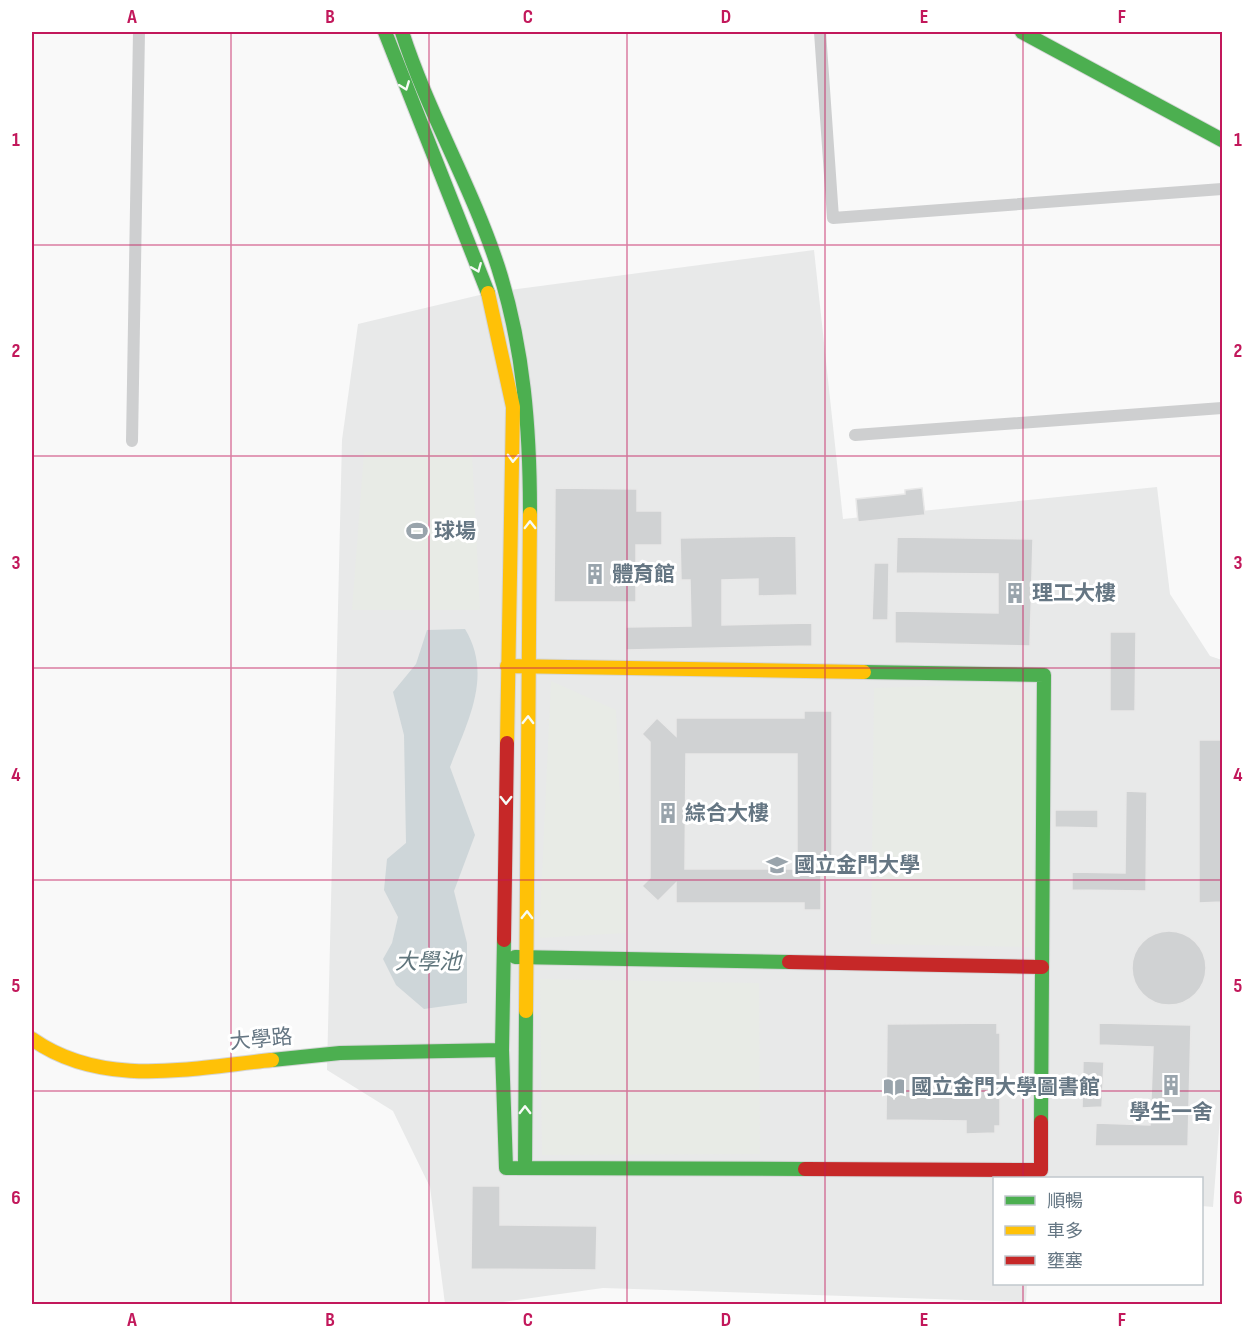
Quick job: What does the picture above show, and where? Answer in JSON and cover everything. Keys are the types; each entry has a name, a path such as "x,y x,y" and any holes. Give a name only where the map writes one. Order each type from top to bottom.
{"street":[{"path":"132,441 139,32"},
{"path":"385,32 488,293 513,407 514,449 507,666 502,1050 506,1168 1041,1170 1044,675 507,666"},
{"path":"402,32 433,113 489,240 515,322 525,380 530,458 525,1168"},
{"path":"820,32 833,218 1222,189"},
{"path":"1022,32 1222,140"},
{"path":"855,435 1222,408"},
{"path":"504,957 1042,967"},
{"name":"大學路","path":"32,1039 52,1053 79,1064 136,1072 340,1053 502,1050"}],"shaded area":[{"name":"國立金門大學","path":"814,250 843,519 1157,487 1170,594 1210,656 1222,660 1222,1092 1213,1207 1203,1206 1203,1177 993,1177 993,1285 1027,1285 1026,1302 603,1288 489,1304 445,1304 430,1187 393,1111 327,1070 342,440 358,324 488,293"},
{"name":"球場","path":"364,452 472,453 480,610 352,610"},
{"path":"551,681 616,710 626,933 539,938"},
{"path":"1017,683 1032,697 1032,947 871,944 874,688"},
{"path":"540,979 759,983 760,1154 542,1155"}],"water":[{"name":"大學池","path":"465,629 473,646 477,664 477,681 470,715 450,767 475,835 454,891 467,943 467,1003 424,1009 396,985 383,959 392,943 398,917 384,890 387,859 406,843 404,735 393,692 416,664 427,630"}],"building":[{"name":"體育館","path":"555,488 637,489 637,511 662,511 662,545 636,545 636,602 554,602"},
{"path":"922,488 925,515 858,522 856,499 905,494 905,490"},
{"path":"796,536 797,595 758,596 758,579 722,580 722,625 812,623 812,646 626,650 626,627 691,626 690,580 681,580 680,538"},
{"name":"理工大樓","path":"897,537 1033,539 1030,646 895,643 895,611 998,613 998,574 896,573"},
{"path":"874,563 889,563 888,620 872,620"},
{"path":"1110,632 1136,632 1135,711 1110,711"},
{"name":"綜合大樓","path":"804,711 832,711 832,864 821,864 821,910 804,910 804,903 676,903 676,883 658,901 642,886 650,878 650,742 642,734 657,718 676,736 676,718 804,718","holes":["686,754 797,754 797,869 685,869"]},
{"path":"1199,740 1222,740 1222,902 1199,903"},
{"path":"1126,791 1147,792 1146,891 1072,890 1072,872 1125,873"},
{"path":"1055,810 1098,810 1098,828 1055,827"},
{"path":"1169,931 1183,934 1195,942 1203,954 1206,968 1203,982 1195,994 1183,1002 1169,1005 1155,1002 1143,994 1135,982 1132,968 1135,954 1143,942 1155,934"},
{"path":"997,1023 997,1033 1000,1033 1000,1126 995,1126 995,1133 966,1134 966,1121 886,1120 887,1024"},
{"name":"學生一舍","path":"1099,1023 1191,1025 1188,1146 1095,1146 1096,1123 1150,1125 1153,1047 1099,1045"},
{"path":"1083,1061 1104,1062 1102,1107 1082,1108"},
{"path":"472,1186 500,1186 500,1225 597,1226 596,1270 471,1269"}],"traffic: fast":[{"path":"385,32 488,293"},
{"path":"402,32 424,92 476,208 507,297 524,389 529,451 530,514"},
{"path":"1022,32 1222,140"},
{"path":"864,672 1044,675 1041,1122"},
{"path":"504,940 502,1050 506,1168 805,1169"},
{"path":"515,957 789,962"},
{"path":"525,1168 526,1011"},
{"path":"272,1060 340,1053 502,1050"}],"traffic: slow":[{"path":"488,293 513,407 507,743"},
{"path":"526,1011 530,514"},
{"path":"507,666 864,672"},
{"path":"32,1039 59,1055 118,1070 179,1070 272,1060"}],"traffic: jam":[{"path":"504,940 507,743"},
{"path":"789,962 1042,967"},
{"path":"805,1169 1041,1170 1041,1122"}],"place":[{"name":"球場","path":"417,531"},
{"name":"體育館","path":"595,574"},
{"name":"理工大樓","path":"1015,593"},
{"name":"綜合大樓","path":"668,813"},
{"name":"國立金門大學","path":"777,865"},
{"name":"學生一舍","path":"1171,1085"},
{"name":"國立金門大學圖書館","path":"894,1087"}]}
